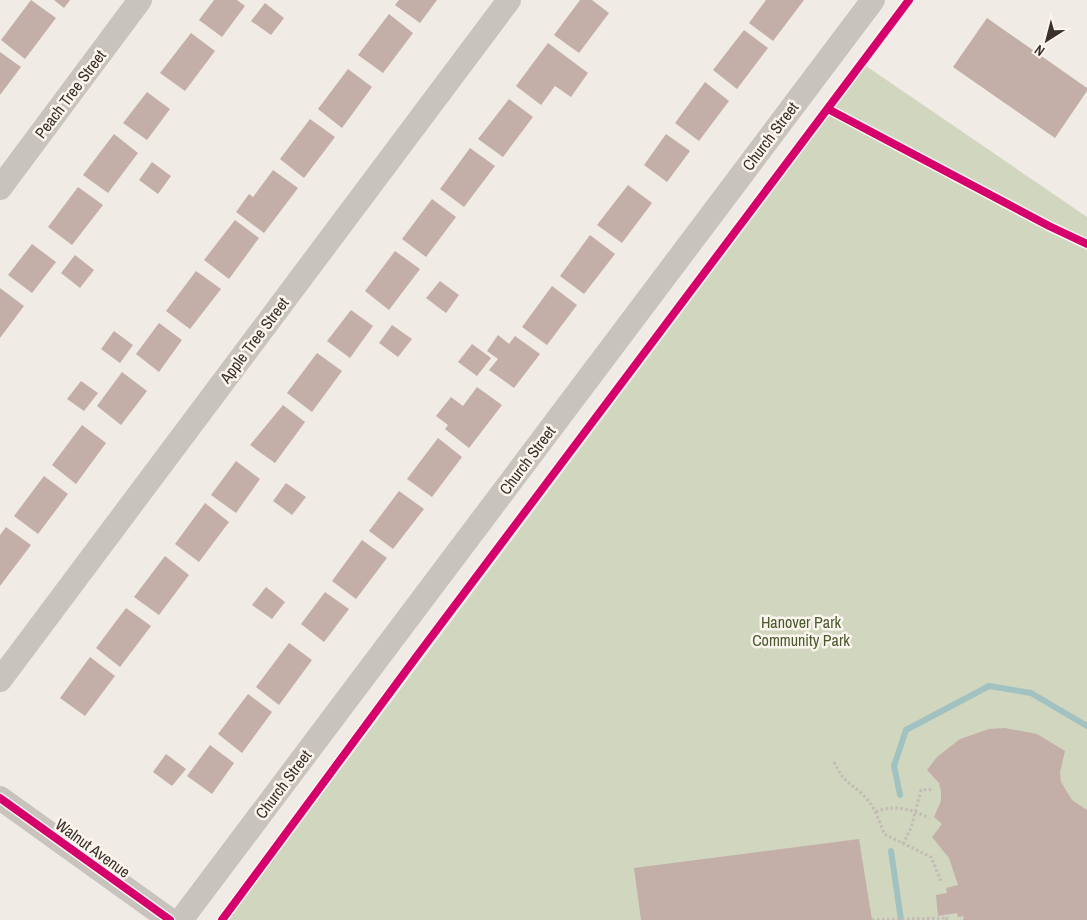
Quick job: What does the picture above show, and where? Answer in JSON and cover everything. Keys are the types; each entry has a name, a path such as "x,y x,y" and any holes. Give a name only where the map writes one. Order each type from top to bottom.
{"street":[{"name":"Peach Tree Street","path":"0,188 140,0"},
{"name":"Apple Tree Street","path":"0,680 509,0"},
{"name":"Church Street","path":"181,920 873,0"},
{"name":"Walnut Avenue","path":"0,798 170,920"}],"path":[{"path":"834,762 843,779 862,793 876,812 884,834 931,858 941,881"},
{"path":"903,844 911,828 921,790 934,789"},
{"path":"876,812 889,806 915,811 929,818"},
{"path":"872,920 925,917 948,918 946,920"}],"green space":[{"name":"Hanover Park Community Park","path":"866,66 1087,217 1087,920 228,920"}],"building":[{"path":"31,0 56,18 25,59 1,40"},
{"path":"54,0 70,0 64,8"},
{"path":"214,0 237,0 245,6 222,37 199,20"},
{"path":"399,0 437,0 420,23 395,5"},
{"path":"580,0 592,0 609,13 579,53 554,35"},
{"path":"766,0 804,0 773,41 749,23"},
{"path":"265,3 284,18 271,35 251,21"},
{"path":"389,14 413,33 383,73 358,55"},
{"path":"987,18 1087,88 1087,91 1055,138 953,67"},
{"path":"744,30 768,48 737,89 713,70"},
{"path":"191,33 215,51 185,91 160,73"},
{"path":"548,43 588,73 571,97 555,86 541,105 516,86"},
{"path":"0,52 21,67 0,95"},
{"path":"348,69 372,87 342,128 318,109"},
{"path":"705,82 729,101 699,141 675,123"},
{"path":"147,92 170,109 147,140 123,123"},
{"path":"509,99 533,117 503,157 478,139"},
{"path":"310,119 335,137 304,178 280,159"},
{"path":"114,134 138,153 108,193 83,175"},
{"path":"666,134 690,151 667,182 644,165"},
{"path":"470,148 495,166 464,207 440,189"},
{"path":"152,162 171,176 158,194 139,180"},
{"path":"273,170 298,188 264,233 236,212 249,194 253,197"},
{"path":"628,185 652,203 622,243 597,225"},
{"path":"78,187 103,205 72,245 48,227"},
{"path":"432,199 456,217 426,257 402,239"},
{"path":"235,220 259,238 229,279 204,260"},
{"path":"590,235 615,254 584,294 560,276"},
{"path":"32,244 56,262 32,293 8,275"},
{"path":"395,251 420,269 389,310 365,291"},
{"path":"75,255 94,270 80,288 61,273"},
{"path":"196,271 221,289 190,329 166,311"},
{"path":"440,281 459,295 446,313 426,298"},
{"path":"552,286 577,305 547,345 522,327"},
{"path":"0,288 24,306 0,338"},
{"path":"351,310 373,326 350,358 327,341"},
{"path":"159,323 182,340 159,372 136,354"},
{"path":"392,325 412,339 398,357 379,343"},
{"path":"114,331 133,345 120,363 101,349"},
{"path":"498,335 509,344 515,336 540,354 514,388 489,370 498,359 487,351"},
{"path":"472,344 491,358 477,376 458,362"},
{"path":"317,353 342,371 312,412 287,393"},
{"path":"122,372 147,391 121,425 97,406"},
{"path":"81,381 98,393 84,411 67,399"},
{"path":"477,387 502,405 469,448 445,429 448,425 436,416 451,397 463,406"},
{"path":"283,405 305,422 275,463 250,445"},
{"path":"82,425 106,443 76,484 52,465"},
{"path":"438,438 462,457 432,497 407,479"},
{"path":"236,461 260,479 236,513 211,495"},
{"path":"44,476 68,494 38,534 14,516"},
{"path":"286,483 306,497 292,515 273,501"},
{"path":"399,491 424,509 393,549 369,531"},
{"path":"205,503 229,522 199,562 175,544"},
{"path":"6,527 31,545 0,586 0,535"},
{"path":"362,540 387,558 356,599 332,581"},
{"path":"165,556 189,575 159,615 134,597"},
{"path":"266,587 285,602 272,619 252,605"},
{"path":"325,592 349,609 324,642 301,624"},
{"path":"126,608 151,626 120,667 96,648"},
{"path":"289,643 312,660 279,705 256,687"},
{"path":"90,657 115,676 85,716 60,698"},
{"path":"248,694 272,712 242,753 218,734"},
{"path":"1005,728 1037,734 1065,751 1060,772 1061,782 1072,800 1087,810 1087,920 963,920 964,916 958,917 957,913 938,916 936,895 947,893 946,888 958,885 949,858 932,837 942,824 934,817 941,801 941,791 939,783 927,770 937,757 960,739 989,729"},
{"path":"210,745 234,763 212,794 187,776"},
{"path":"166,754 186,769 172,786 153,772"},
{"path":"859,839 872,920 641,920 634,868"}],"waterway":[{"path":"900,795 894,766 906,730 989,686 1031,693 1087,726"},
{"path":"891,851 901,920"}],"cycle path":[{"path":"222,920 417,656 909,0"},
{"path":"828,109 1049,226 1087,244"},
{"path":"0,798 170,920"}]}
